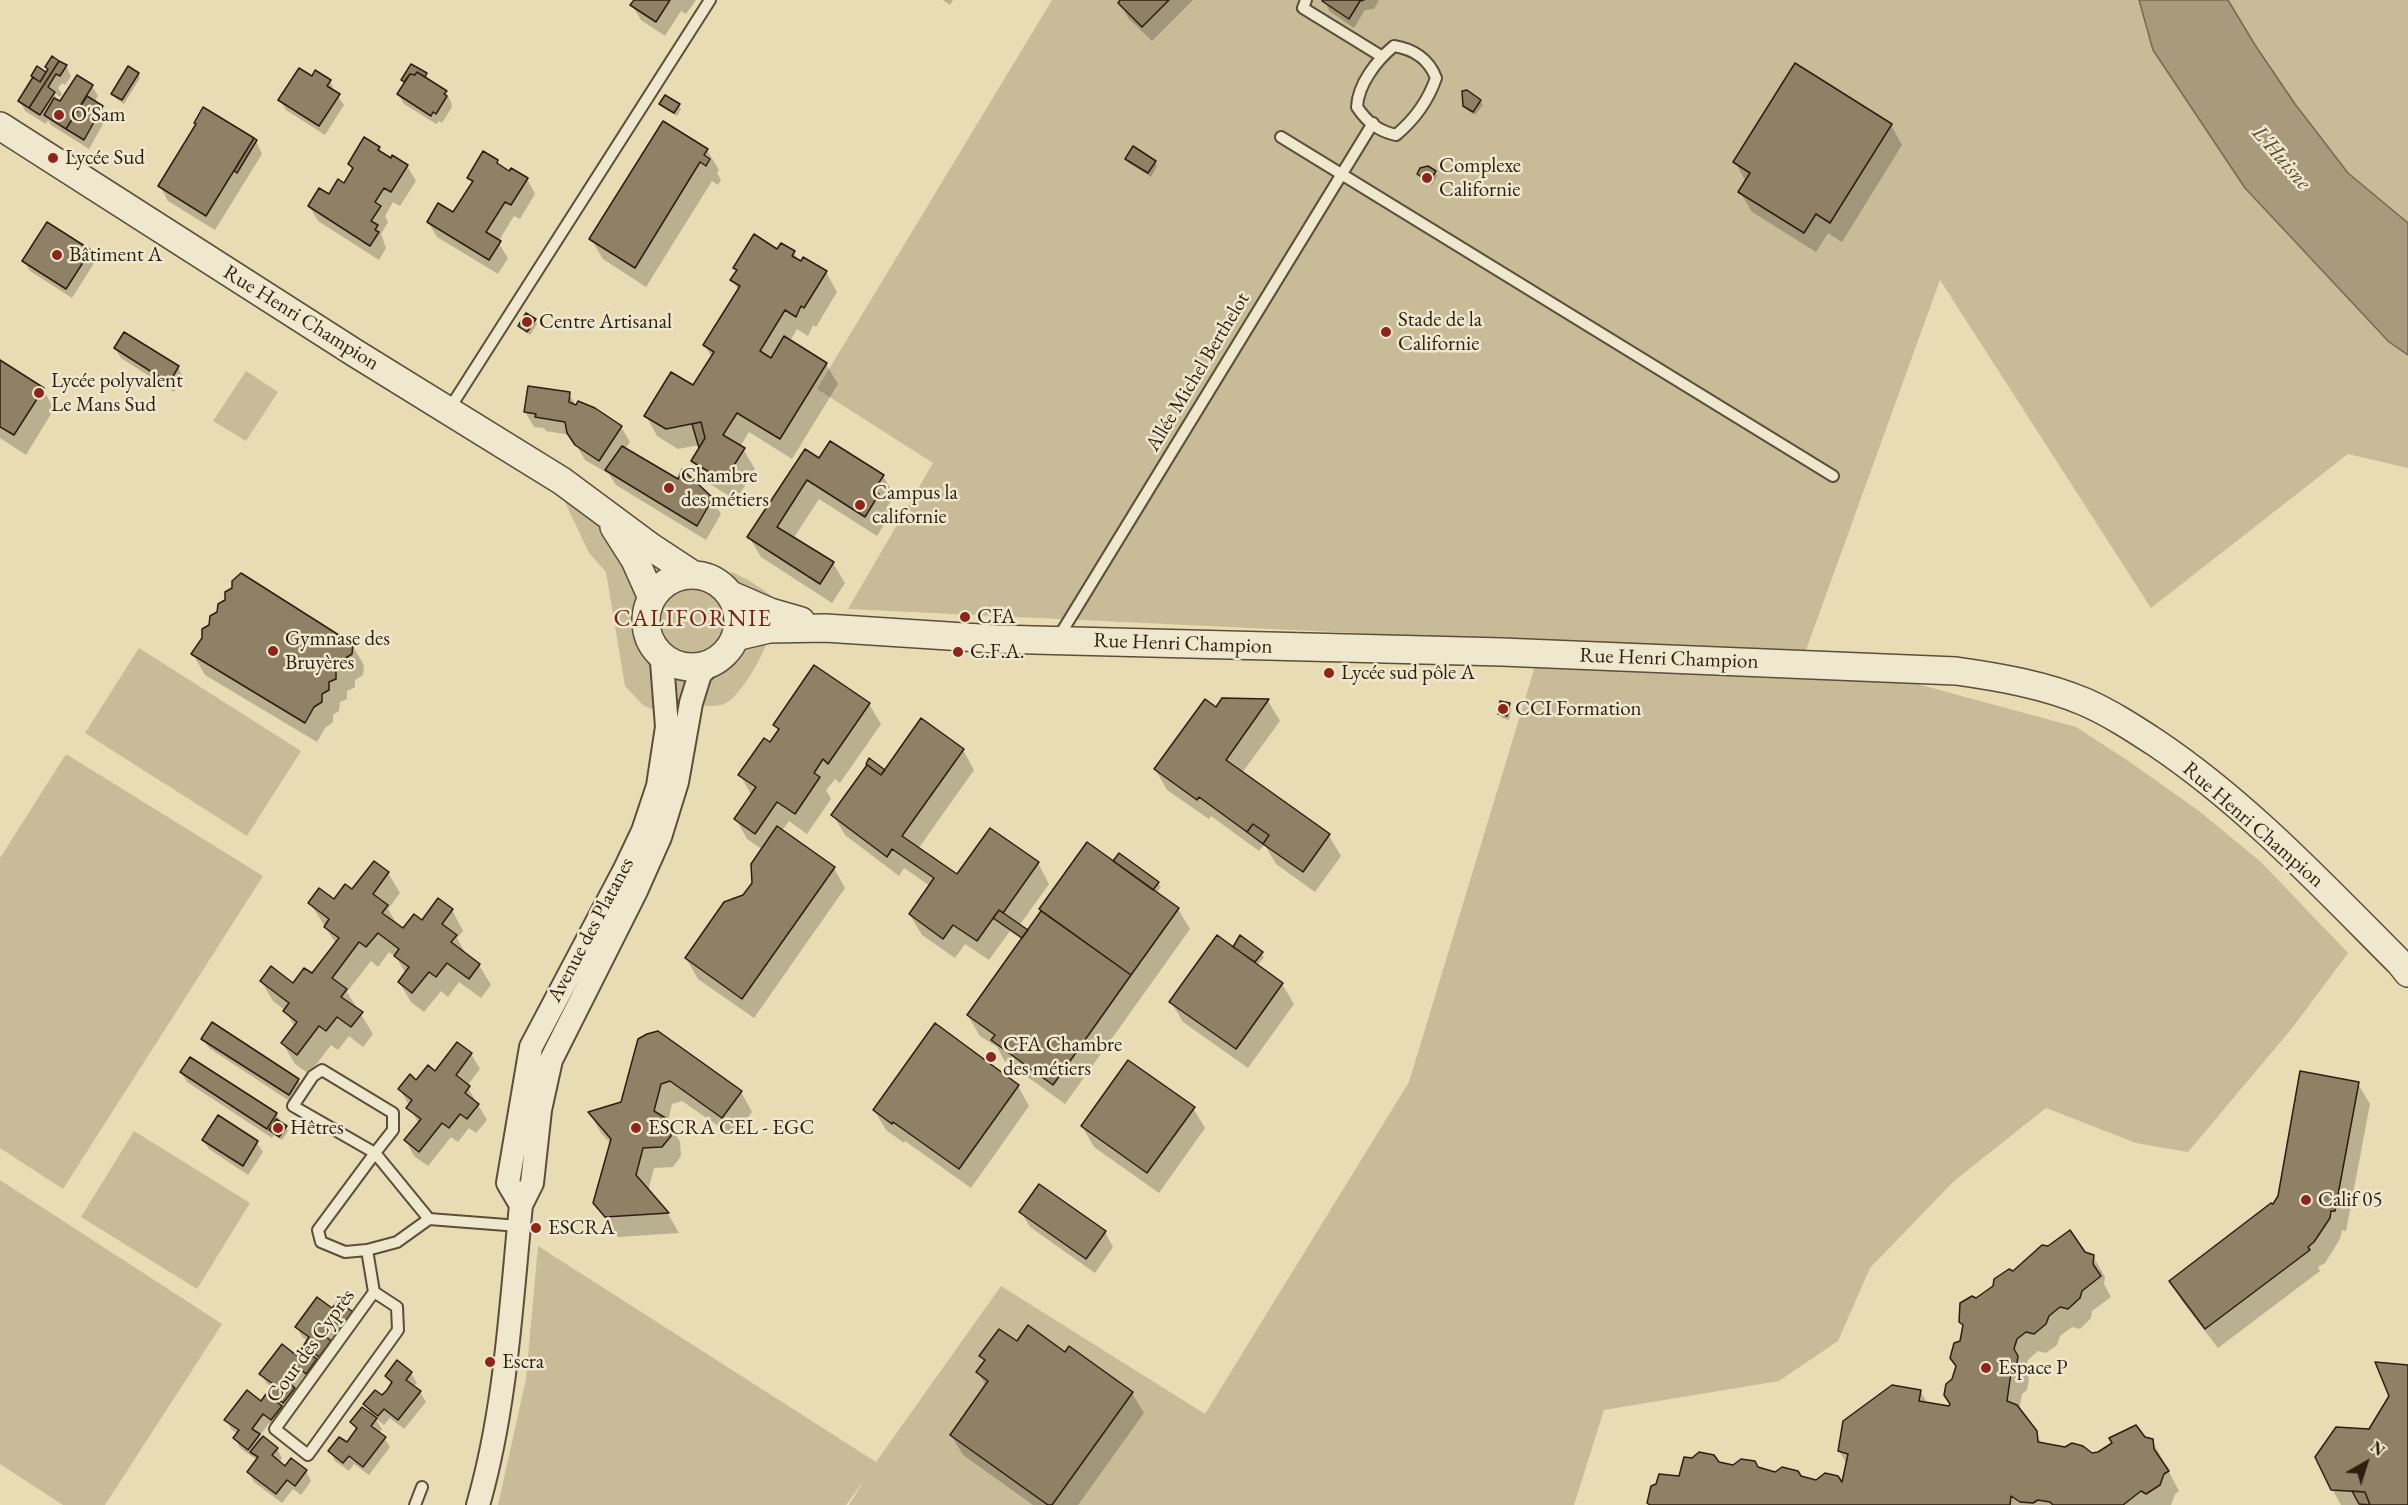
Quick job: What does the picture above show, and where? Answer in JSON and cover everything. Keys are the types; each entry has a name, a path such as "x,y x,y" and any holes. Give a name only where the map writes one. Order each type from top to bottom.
{"street":[{"name":"Rue Henri Champion","path":"0,126 562,481 651,547 692,574"},
{"name":"Rue Henri Champion","path":"603,510 635,560 652,598"},
{"path":"692,574 716,581 730,595 738,615 735,637 725,653 711,663 692,667 669,661 658,652 646,628 647,610 652,598 662,585 670,580 692,574"},
{"name":"Rue Henri Champion","path":"730,595 770,612 825,628"},
{"name":"Rue Henri Champion","path":"735,637 770,629 825,628 865,632 1056,640 1539,653 1956,670 2006,678 2084,702 2125,723 2179,760 2217,788 2310,872 2408,973"},
{"name":"Avenue des Platanes","path":"520,1216 508,1183 531,1047 625,869 643,831 658,786 667,727 662,662 658,652"},
{"name":"Avenue des Platanes","path":"478,1505 488,1470 500,1401 520,1216 532,1183 540,1110 551,1060 636,891 660,837 677,782 691,703 700,674 711,663"}],"lane":[{"path":"448,411 710,0"},
{"path":"1306,0 1303,8 1381,56"},
{"path":"1394,46 1408,48 1432,66 1436,78 1431,92 1420,109 1407,126 1396,135 1383,132 1357,107 1358,96 1381,56 1394,46"},
{"name":"Allée Michel Berthelot","path":"1056,640 1373,124"},
{"path":"1281,137 1833,476"},
{"path":"429,1219 375,1153 293,1106 313,1076 322,1071 393,1113 393,1130 375,1153 318,1230 321,1242 345,1252 367,1250 397,1242 429,1219 520,1216"},
{"name":"Cour des Cyprès","path":"367,1250 374,1292 275,1429 308,1455 398,1330 397,1307 374,1292"},
{"path":"416,1505 422,1487"}],"shaded area":[{"name":"Stade de la Californie","path":"1052,0 2139,0 2153,50 2249,193 2389,342 2408,355 2408,468 2348,454 2151,608 1940,280 1806,650 1546,642 848,609 933,463 817,389"},
{"path":"2228,0 2408,0 2408,223 2348,173 2295,104"},
{"path":"246,371 278,392 246,441 213,421"},
{"path":"563,498 675,578 658,591 649,606 647,623 651,640 660,653 673,663 691,666 711,662 729,648 737,626 740,586 730,571 772,596 772,623 766,646 749,677 728,702 707,706 665,697 657,711 644,706 625,686 606,572 589,553"},
{"path":"685,588 699,588 711,593 720,602 725,621 723,634 716,645 699,654 685,654 673,649 664,640 659,628 659,614 664,602 673,593"},
{"path":"139,648 301,751 247,836 85,733"},
{"path":"1539,653 1895,668 1921,685 2076,727 2199,811 2261,862 2348,953 2293,1027 2188,1152 2136,1143 2046,1108 1954,1181 1870,1268 1838,1341 1779,1381 1604,1410 1574,1505 849,1505 865,1479 846,1505 498,1505 526,1379 538,1246 876,1462 1001,1286 1205,1414 1409,1082"},
{"path":"66,754 263,876 63,1189 0,1148 0,858"},
{"path":"134,1131 250,1203 197,1289 81,1217"},
{"path":"0,1180 222,1324 105,1505 63,1505 0,1464"}],"water":[{"name":"L'Huisne","path":"2139,0 2228,0 2295,104 2348,173 2408,223 2408,355 2389,342 2245,188 2153,50"}],"building":[{"path":"634,0 670,0 656,22 630,5"},
{"path":"1120,0 1169,0 1142,27 1118,3"},
{"path":"1323,0 1364,0 1360,1 1349,19"},
{"path":"52,56 59,61 29,108 18,101 33,77 40,82 48,69 45,67"},
{"path":"59,61 67,65 60,76 56,74 48,87 55,92 40,115 29,108"},
{"path":"1795,63 1892,124 1830,223 1816,214 1804,233 1738,192 1750,173 1733,162"},
{"path":"411,64 427,73 425,77 417,72 415,75 410,74 404,82 401,80"},
{"path":"37,66 46,72 40,82 31,76"},
{"path":"128,66 139,73 122,100 111,94"},
{"path":"299,68 312,76 315,70 331,80 327,86 340,94 319,126 278,100"},
{"path":"417,72 447,91 444,94 447,96 436,114 433,112 431,116 397,94 410,74 415,75"},
{"path":"77,75 93,85 66,129 44,115 54,98 60,101"},
{"path":"1467,90 1481,100 1473,112 1463,106 1462,91"},
{"path":"665,95 680,104 674,113 659,104"},
{"path":"87,96 103,106 84,140 66,129"},
{"path":"203,107 254,138 206,216 158,186 196,124 194,123"},
{"path":"663,121 708,149 704,155 710,159 706,166 700,162 635,268 589,239"},
{"path":"364,137 380,147 378,150 408,165 391,192 384,188 375,202 381,206 371,221 378,225 375,230 379,232 370,246 308,206 319,188 329,194 338,179 344,183 353,168 348,164"},
{"path":"254,138 257,140 237,173 234,171"},
{"path":"1133,146 1156,161 1148,173 1125,159"},
{"path":"483,151 498,160 497,163 509,171 511,168 528,178 511,205 505,202 486,232 501,241 489,260 427,222 438,203 453,212 473,181 467,178"},
{"name":"Complexe Californie","path":"1428,166 1436,171 1429,182 1417,174 1420,168"},
{"name":"Bâtiment A","path":"47,222 91,250 66,289 22,261"},
{"path":"754,234 777,249 781,243 795,251 792,256 801,261 803,257 827,271 804,308 801,306 796,317 785,310 760,351 771,358 784,336 827,363 780,439 737,413 723,435 745,448 724,481 691,461 705,438 701,422 666,429 644,416 671,372 693,385 714,352 703,345 740,286 730,280 737,270 733,268"},
{"name":"Centre Artisanal","path":"526,313 536,319 527,332 518,326"},
{"path":"124,332 179,366 169,383 114,348"},
{"path":"0,360 44,388 14,435 0,427"},
{"path":"528,386 570,392 569,402 576,405 578,401 595,408 622,426 599,461 575,445 567,433 565,422 535,417 536,414 524,412"},
{"path":"701,422 705,438 699,448 692,424"},
{"name":"Campus la californie","path":"830,441 884,475 874,490 879,494 865,517 807,480 777,527 834,562 820,584 747,537 805,449 819,458"},
{"name":"Chambre des métiers","path":"622,446 678,479 682,469 713,498 697,526 605,470"},
{"name":"Gymnase des Bruyères","path":"241,573 353,644 352,654 344,659 344,666 336,671 336,679 329,682 329,690 322,694 322,702 314,707 305,723 191,654 202,638 202,629 209,625 210,616 217,612 218,604 225,600 225,592 232,588 232,581"},
{"path":"814,665 870,703 828,764 823,759 814,773 820,777 795,814 777,802 755,834 734,819 756,787 738,775 764,738 770,742 779,729 773,725"},
{"path":"1222,698 1269,699 1226,760 1330,834 1303,872 1263,844 1269,835 1253,824 1247,832 1199,797 1197,800 1154,769 1205,699 1216,707"},
{"name":"CCI Formation","path":"1500,701 1510,703 1507,716 1498,714"},
{"path":"921,718 964,749 902,836 957,874 990,828 1039,862 1003,913 999,910 977,941 953,925 943,939 909,914 934,878 892,849 887,857 831,815 867,765 881,775"},
{"path":"869,758 885,770 881,775 866,764"},
{"path":"1253,824 1269,835 1263,844 1247,832"},
{"path":"777,826 835,867 742,999 685,958 724,902 743,895 752,883 751,864"},
{"path":"1087,842 1179,908 1131,975 1039,909"},
{"path":"1119,853 1159,882 1153,890 1113,861"},
{"path":"374,861 389,872 373,894 388,905 382,913 403,928 414,914 422,920 438,898 453,909 442,924 457,935 451,942 480,964 469,979 447,963 436,977 429,972 412,993 398,982 409,967 394,956 399,949 378,933 366,947 359,942 332,978 347,989 341,997 363,1012 351,1027 337,1017 326,1031 319,1026 297,1055 281,1043 297,1022 283,1011 289,1003 260,981 271,966 293,983 304,968 312,973 339,938 324,927 329,919 308,903 319,888 334,899 345,884 352,889"},
{"path":"999,910 1028,930 1022,938 993,918"},
{"path":"1041,911 1131,975 1053,1085 991,1040 995,1035 967,1015"},
{"path":"1217,935 1283,983 1236,1049 1169,1002"},
{"path":"1240,935 1263,952 1255,962 1233,947"},
{"path":"212,1022 299,1079 289,1095 201,1039"},
{"path":"935,1023 1019,1085 959,1169 873,1110"},
{"name":"ESCRA CEL - EGC","path":"658,1031 742,1091 722,1118 670,1081 661,1084 654,1111 669,1120 671,1136 662,1147 643,1148 636,1175 669,1213 605,1217 593,1203 611,1139 588,1112 621,1102 638,1039"},
{"path":"457,1042 472,1053 456,1075 470,1086 465,1093 479,1104 467,1119 460,1114 449,1128 442,1123 419,1152 404,1140 421,1119 406,1108 412,1100 398,1089 410,1074 416,1080 428,1065 435,1071"},
{"path":"190,1057 277,1113 267,1129 180,1072"},
{"path":"1128,1060 1195,1107 1147,1173 1081,1126"},
{"name":"Calif 05","path":"2300,1071 2359,1082 2335,1211 2331,1211 2330,1218 2308,1247 2310,1250 2205,1329 2169,1281 2271,1203 2273,1204 2278,1196"},
{"path":"218,1115 258,1141 243,1166 202,1140"},
{"name":"Hêtres","path":"276,1119 287,1126 279,1137 269,1130"},
{"path":"1039,1184 1106,1231 1086,1259 1019,1212"},
{"name":"Espace P","path":"2070,1230 2085,1252 2094,1255 2093,1264 2101,1276 2082,1291 2080,1298 2068,1309 2060,1307 2034,1334 2026,1332 2017,1339 2014,1349 2018,1356 2016,1370 2011,1373 2007,1401 2017,1405 2037,1431 2038,1442 2065,1447 2072,1443 2083,1446 2092,1453 2112,1443 2109,1438 2136,1425 2145,1437 2153,1439 2154,1449 2169,1471 2164,1474 2160,1485 2146,1494 2141,1491 2123,1505 2053,1505 2050,1502 2038,1500 2033,1503 2020,1502 2011,1496 2010,1505 1650,1505 1647,1503 1651,1486 1656,1484 1659,1474 1679,1476 1684,1457 1692,1458 1699,1452 1714,1455 1719,1462 1733,1465 1741,1459 1755,1461 1758,1467 1775,1472 1782,1467 1798,1471 1801,1476 1816,1480 1825,1473 1838,1476 1842,1482 1848,1454 1838,1451 1843,1421 1892,1385 1921,1390 1919,1401 1949,1406 1944,1395 1946,1384 1952,1379 1956,1366 1950,1358 1954,1343 1960,1341 1963,1325 1959,1322 1960,1303 1972,1296 1976,1298 1993,1286 1994,1279 2009,1269 2013,1271 2042,1245 2048,1246"},
{"path":"317,1297 332,1308 338,1301 353,1312 342,1327 334,1321 324,1335 331,1341 319,1357 304,1345 309,1337 295,1327"},
{"path":"1028,1325 1065,1352 1069,1346 1133,1392 1052,1505 1048,1505 950,1435 988,1381 976,1372 985,1360 979,1356 999,1329 1017,1341"},
{"path":"282,1344 296,1355 302,1348 317,1359 306,1374 299,1368 290,1379 288,1382 295,1388 283,1403 268,1392 273,1384 259,1374"},
{"path":"397,1360 412,1372 406,1380 421,1391 398,1420 384,1409 378,1416 363,1404 375,1390 382,1395 387,1390 392,1382 385,1376"},
{"path":"2375,1362 2408,1365 2408,1505 2370,1505 2365,1492 2331,1490 2315,1457 2336,1427 2369,1429 2389,1396"},
{"path":"247,1390 261,1401 266,1394 282,1406 271,1420 263,1414 252,1429 260,1434 248,1450 233,1438 239,1430 224,1420"},
{"path":"362,1407 377,1418 371,1426 386,1437 363,1467 349,1456 343,1463 328,1451 339,1437 347,1442 357,1428 350,1422"},
{"path":"263,1436 278,1448 272,1455 285,1466 291,1458 307,1470 295,1486 287,1480 276,1494 247,1472 258,1457 250,1452"},
{"path":"2352,1491 2365,1492 2370,1505 2359,1504"}],"place":[{"name":"O'Sam","path":"59,115"},
{"name":"Lycée Sud","path":"53,158"},
{"name":"Complexe Californie","path":"1427,178"},
{"name":"Bâtiment A","path":"57,255"},
{"name":"Centre Artisanal","path":"527,322"},
{"name":"Stade de la Californie","path":"1386,332"},
{"name":"Lycée polyvalent Le Mans Sud","path":"39,393"},
{"name":"Chambre des métiers","path":"669,488"},
{"name":"Campus la californie","path":"860,505"},
{"name":"CFA","path":"965,617"},
{"name":"Gymnase des Bruyères","path":"273,651"},
{"name":"C.F.A.","path":"958,652"},
{"name":"Lycée sud pôle A","path":"1329,673"},
{"name":"CCI Formation","path":"1503,709"},
{"name":"CFA Chambre des métiers","path":"991,1057"},
{"name":"Hêtres","path":"278,1128"},
{"name":"ESCRA CEL - EGC","path":"636,1128"},
{"name":"Calif 05","path":"2306,1200"},
{"name":"ESCRA","path":"536,1228"},
{"name":"Escra","path":"490,1362"},
{"name":"Espace P","path":"1986,1368"}],"district":[{"name":"CALIFORNIE","path":"693,619"}]}
